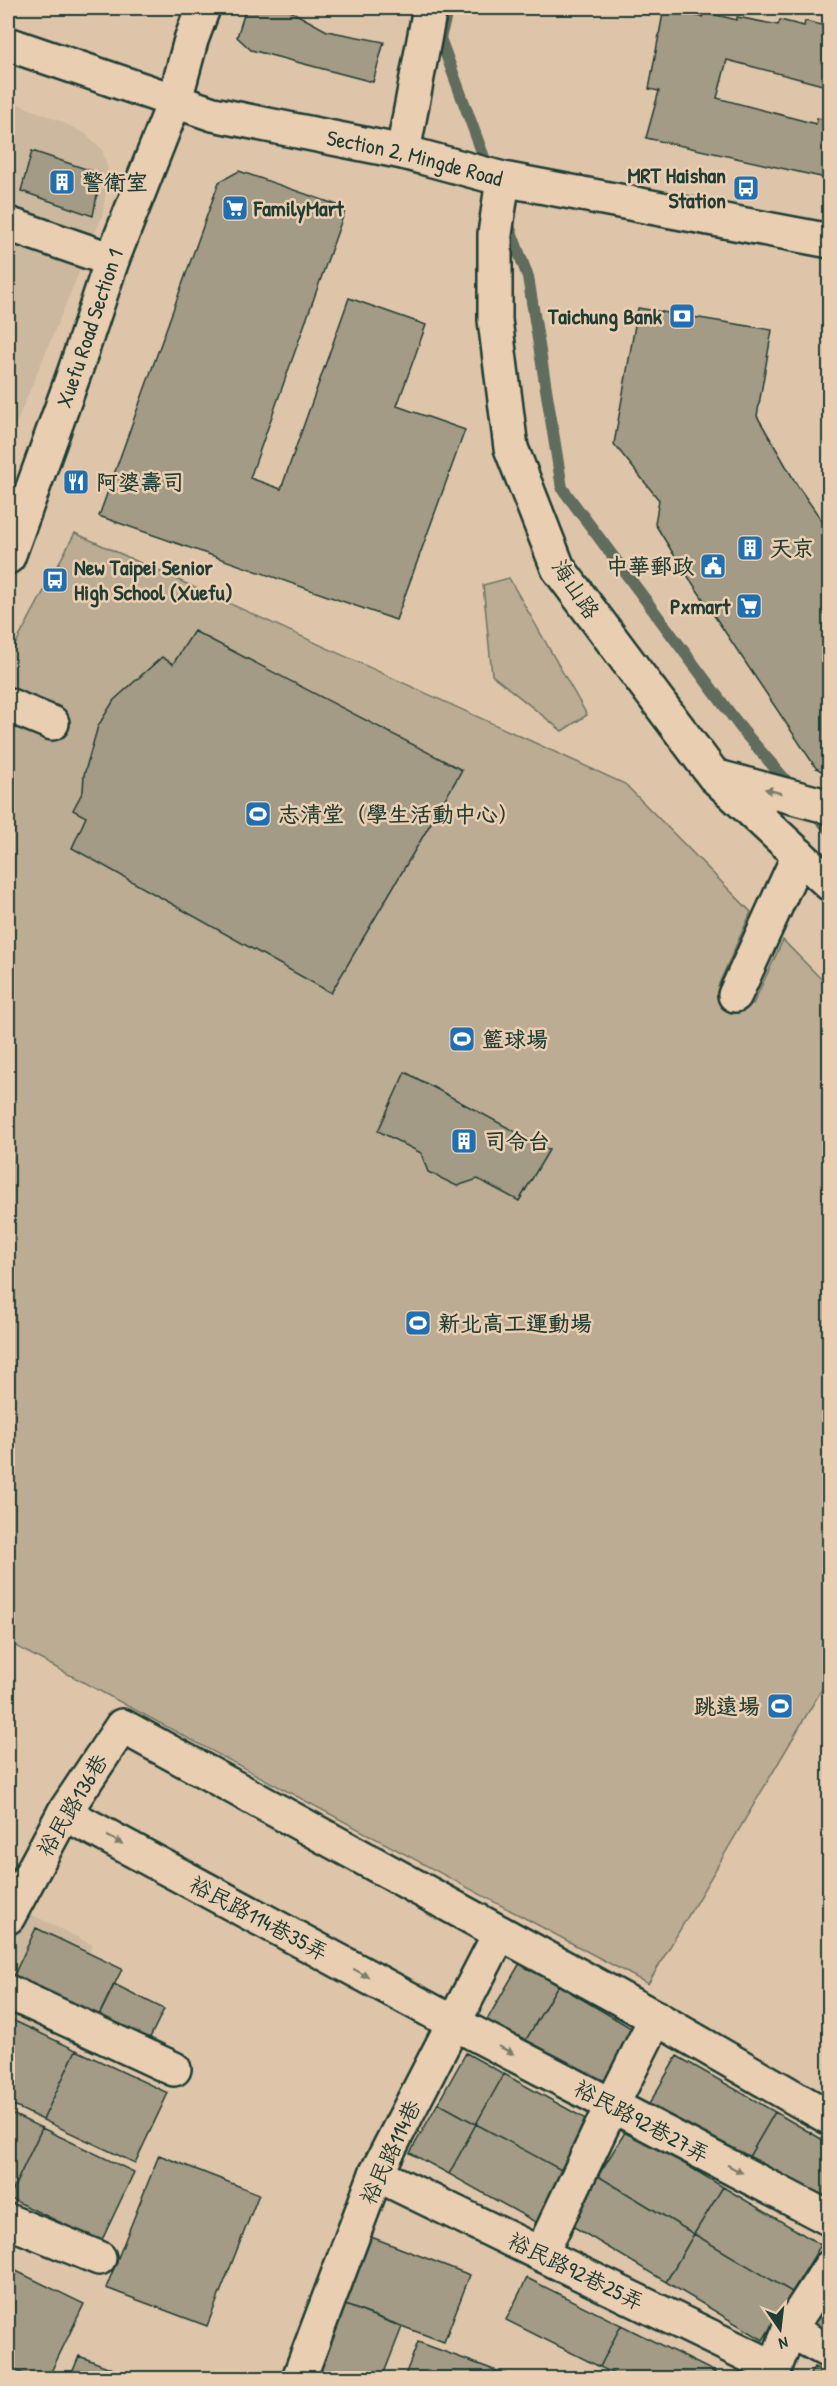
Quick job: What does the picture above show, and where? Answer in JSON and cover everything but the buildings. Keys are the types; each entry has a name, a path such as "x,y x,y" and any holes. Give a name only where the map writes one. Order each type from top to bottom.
{"street":[{"name":"Xuefu Road Section 1","path":"8,557 75,372 112,260 175,100 191,40 203,8"},
{"path":"403,152 430,8"},
{"name":"Section 2, Mingde Road","path":"8,44 213,114 403,152 503,179 830,242"},
{"name":"海山路","path":"503,179 495,234 495,320 511,448 558,568 714,776 830,884"},
{"path":"8,224 112,260"},
{"path":"8,705 52,723"},
{"path":"714,776 830,807"},
{"path":"735,995 799,855"},
{"name":"裕民路136巷","path":"8,1917 64,1813 122,1726 500,1933"},
{"name":"裕民路114巷35弄","path":"64,1813 454,2023"},
{"path":"500,1933 656,2018 830,2118"},
{"name":"裕民路114巷","path":"299,2379 376,2174 500,1933"},
{"path":"8,1992 174,2069"},
{"path":"541,2254 656,2018"},
{"name":"裕民路92巷27弄","path":"454,2023 830,2219"},
{"name":"裕民路92巷25弄","path":"376,2174 541,2254 773,2373"},
{"path":"8,2221 99,2259"},
{"path":"773,2373 789,2330 830,2267"},
{"path":"789,2330 830,2352"}],"shaded area":[{"path":"8,100 86,134 102,149 109,173 102,217 8,443"},
{"name":"新北高工運動場","path":"75,533 625,784 751,912 718,986 753,1004 783,940 829,987 829,1677 648,1984 8,1642 8,658"},
{"path":"509,578 587,715 562,731 492,675 483,585"},
{"path":"8,1903 93,1945 8,2118"}],"waterway":[{"path":"448,8 440,38 489,171"},
{"path":"506,218 528,277 562,488 744,732 794,790"},
{"path":"812,810 830,830"}],"place":[{"name":"警衛室","path":"62,182"},
{"name":"MRT Haishan Station","path":"746,188"},
{"name":"FamilyMart","path":"235,208"},
{"name":"Taichung Bank","path":"682,316"},
{"name":"阿婆壽司","path":"76,482"},
{"name":"天京","path":"750,548"},
{"name":"中華郵政","path":"713,566"},
{"name":"New Taipei Senior High School (Xuefu)","path":"55,580"},
{"name":"Pxmart","path":"749,606"},
{"name":"志清堂（學生活動中心）","path":"258,814"},
{"name":"籃球場","path":"462,1039"},
{"name":"司令台","path":"464,1141"},
{"name":"新北高工運動場","path":"418,1323"},
{"name":"跳遠場","path":"780,1706"}]}
